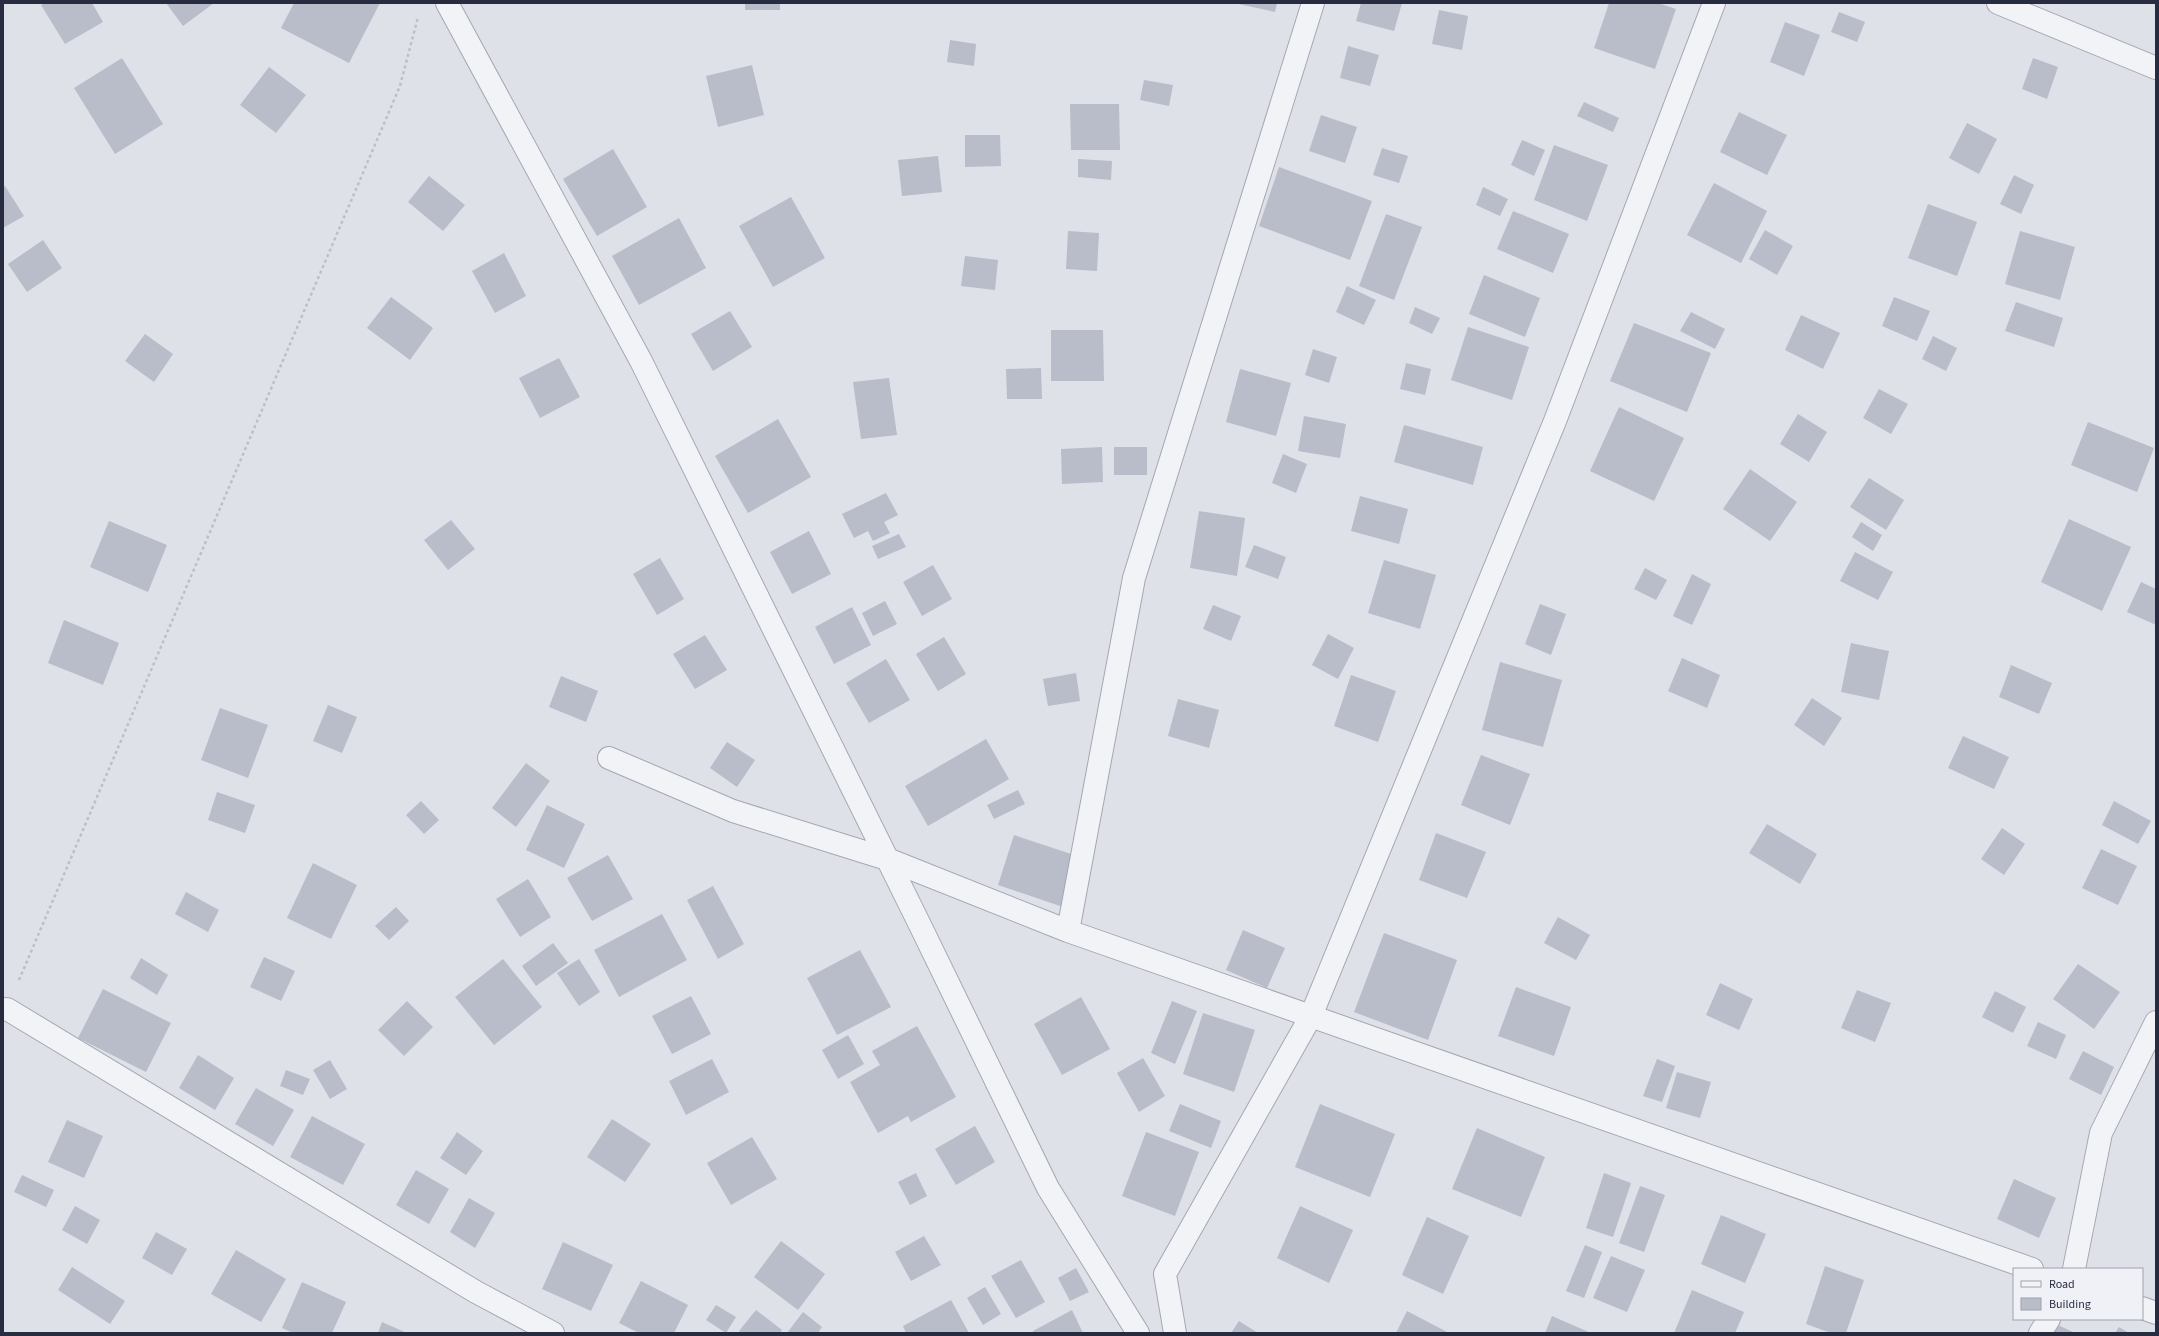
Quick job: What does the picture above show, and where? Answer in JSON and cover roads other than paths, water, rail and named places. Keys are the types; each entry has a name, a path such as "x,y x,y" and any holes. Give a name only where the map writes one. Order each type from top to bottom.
{"street":[{"path":"447,3 641,361 1048,1188 1138,1333"},
{"path":"1068,931 1134,578 1313,3"},
{"path":"1175,1333 1165,1274 1311,1016 1555,421 1714,3"},
{"path":"1998,3 2156,68"},
{"path":"609,758 733,811 887,859 1068,931 2029,1268"},
{"path":"7,1009 476,1292 553,1333"},
{"path":"2074,1268 2101,1133 2156,1022"},
{"path":"2143,1308 2156,1313"},
{"path":"2040,1333 2048,1320"}]}
